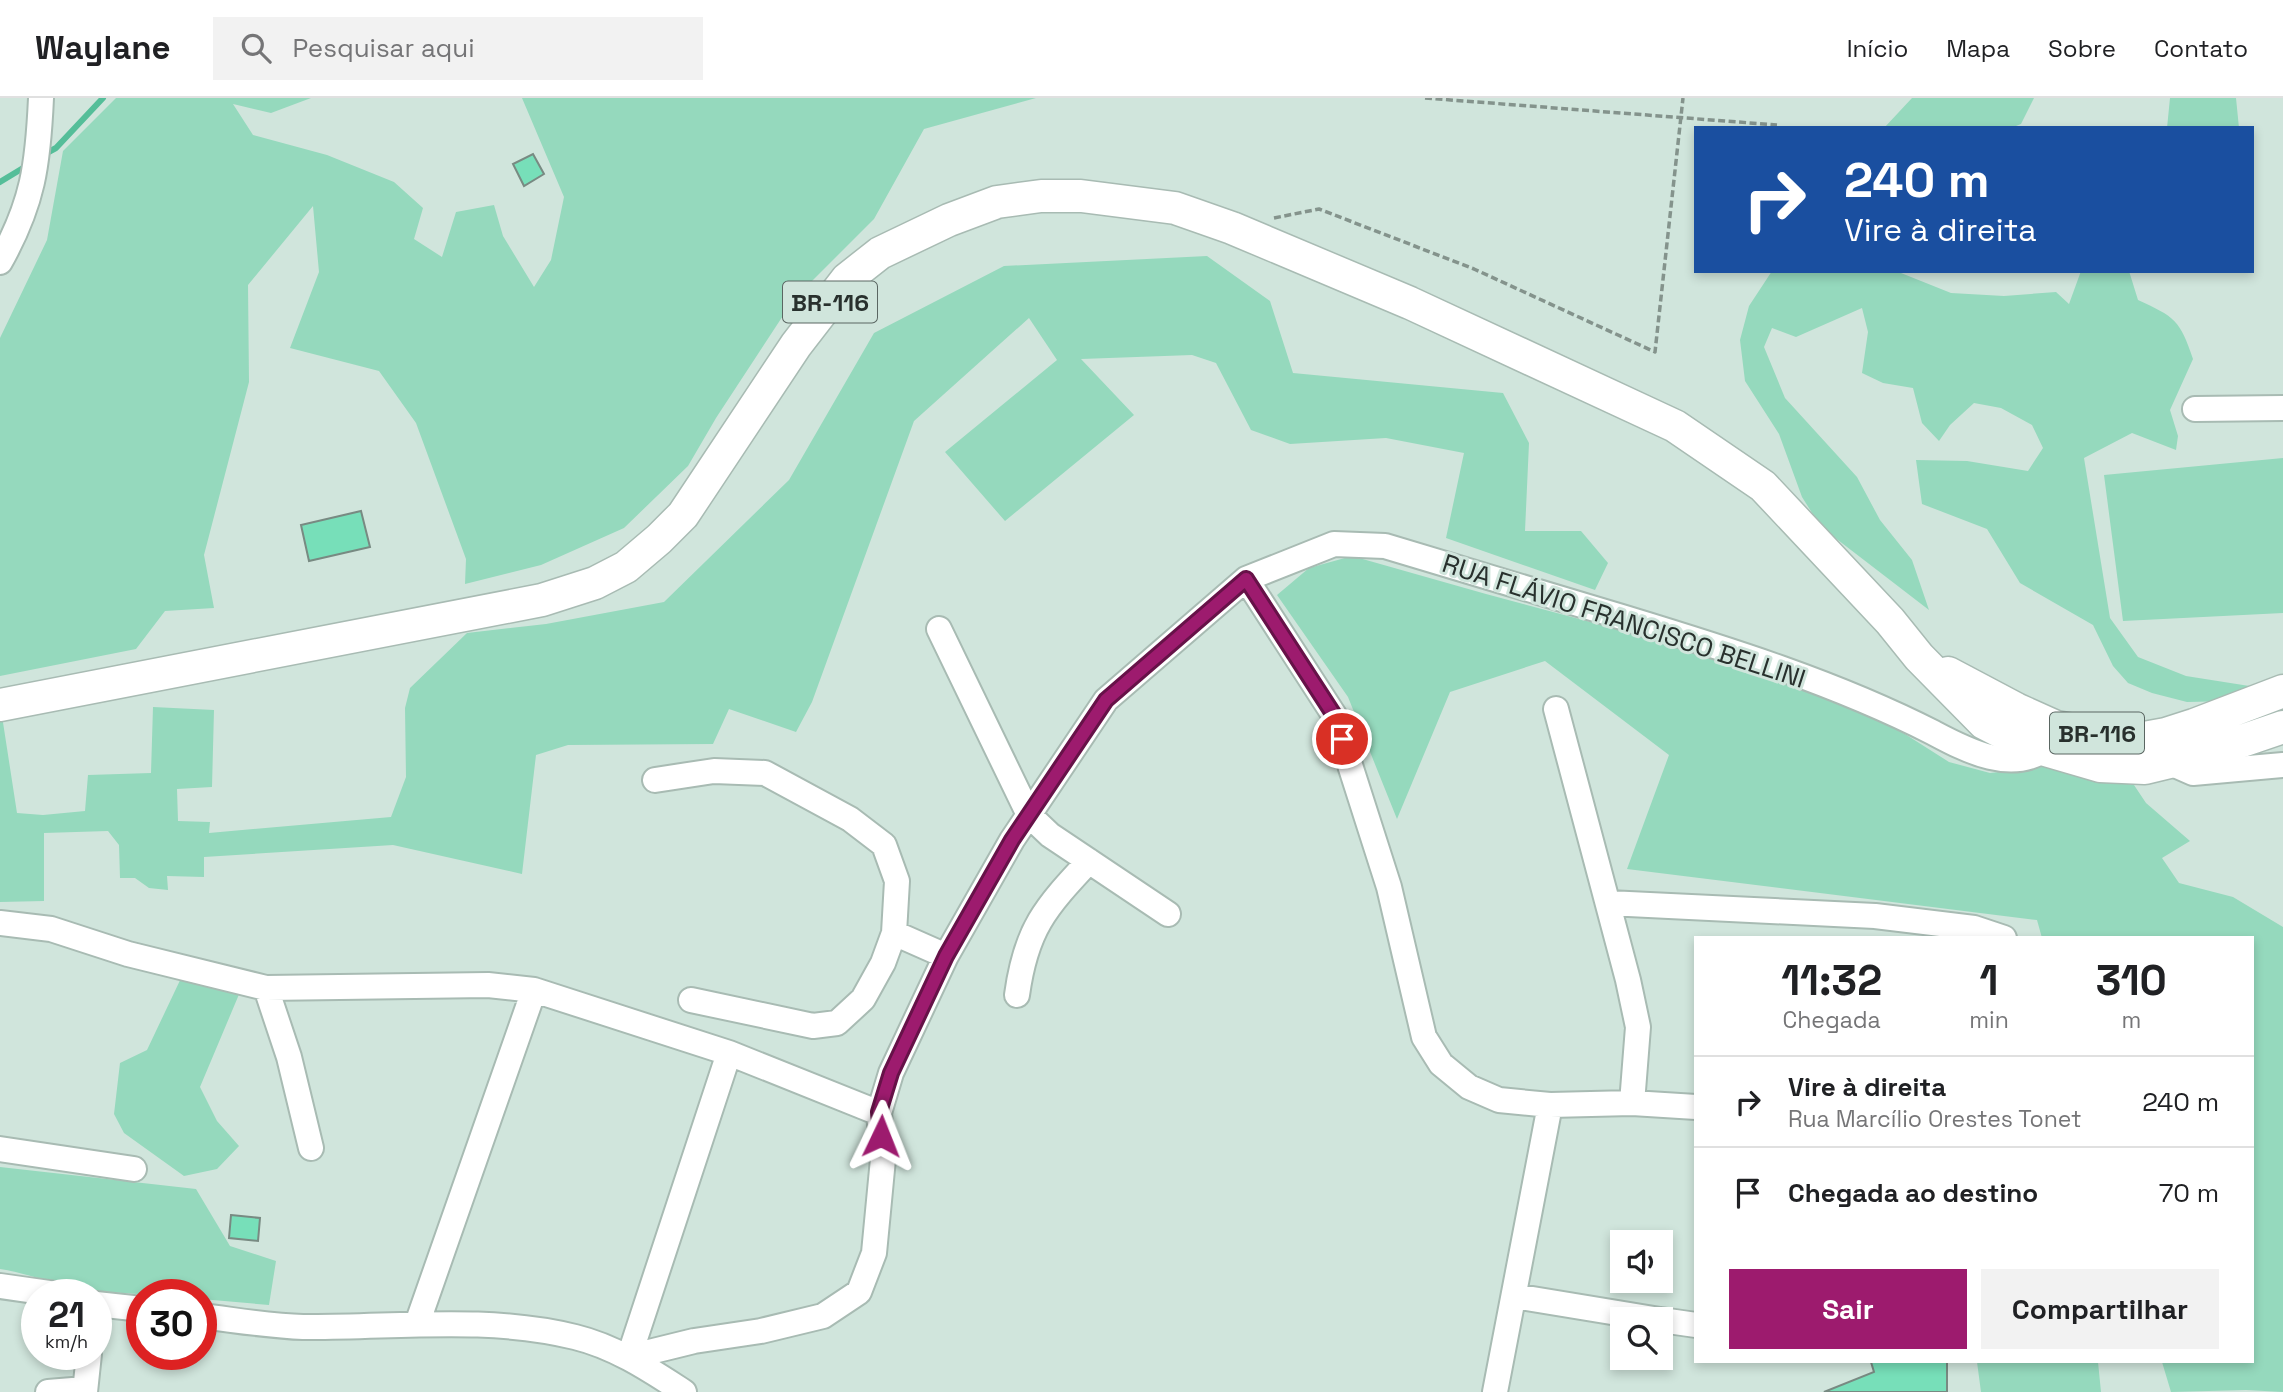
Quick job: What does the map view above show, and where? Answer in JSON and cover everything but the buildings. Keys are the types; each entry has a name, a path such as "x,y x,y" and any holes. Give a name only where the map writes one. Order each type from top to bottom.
{"main road":[{"name":"BR-116","path":"0,705 542,600 595,583 626,567 683,514 796,345 847,279 880,253 949,220 997,202 1041,196 1130,200 1175,208 1232,228 1410,303 1675,426 1763,485 1890,621 1919,657 1984,723 2025,744 2099,766 2144,768 2167,748 2283,691"},
{"name":"BR-116","path":"1919,657 2016,709 2056,727 2207,753 2282,733"}],"street":[{"path":"0,262 21,223 29,200 36,167 41,98"},
{"path":"2195,409 2283,408"},
{"name":"RUA FLÁVIO FRANCISCO BELLINI","path":"879,1112 891,1073 946,956 1029,815 1106,700 1246,579 1334,544 1385,546 1728,649 1888,710 1970,753 1999,759 2021,757 2044,750 2071,729"},
{"path":"1246,579 1334,715 1389,887 1424,1037 1441,1064 1469,1087 1499,1100 1550,1105 1632,1103 1694,1107"},
{"path":"939,629 1029,815 1050,835 1168,914"},
{"path":"1556,709 1629,979 1638,1027 1632,1103"},
{"path":"2167,748 2193,773 2283,765"},
{"path":"655,780 714,771 765,773 850,819 884,845 897,881 894,933 883,963 863,999 837,1023 813,1026 691,1000"},
{"path":"1017,995 1022,962 1034,926 1052,901 1090,861"},
{"path":"1608,903 1875,916 1974,928 1998,936"},
{"path":"0,923 51,929 128,954 266,988 488,985 534,990 729,1053 879,1112 883,1159 874,1253 859,1292 823,1316 761,1331 694,1340 629,1357"},
{"path":"894,933 946,956"},
{"path":"266,988 289,1057 311,1147"},
{"path":"418,1324 534,990"},
{"path":"629,1357 729,1053"},
{"path":"1495,1392 1550,1105"},
{"path":"0,1149 134,1169"},
{"path":"0,1286 21,1289"},
{"path":"1514,1296 1610,1312"},
{"path":"217,1318 303,1327 418,1324 506,1326 576,1337 629,1357 684,1392"},
{"path":"1673,1322 1694,1325"},
{"path":"48,1392 85,1390 87,1370"}],"path":[{"path":"1425,98 1777,125"},
{"path":"1269,220 1319,209 1474,269 1655,352 1683,98"}],"green space":[{"path":"116,98 311,98 271,113 233,104 253,135 327,155 394,182 423,208 414,239 442,257 456,212 494,205 503,236 534,287 551,260 564,197 522,98 1036,98 924,129 874,219 794,299 688,466 624,528 541,565 465,584 466,559 416,423 379,371 290,348 319,272 313,206 248,285 249,382 204,555 214,608 165,611 136,649 0,676 0,338 47,240 63,151"},
{"path":"1912,98 2034,98 2021,124 2016,126 1886,126"},
{"path":"2170,98 2236,98 2239,126 2167,126"},
{"path":"1207,256 1270,301 1293,373 1503,393 1529,443 1525,531 1581,531 1608,563 1595,590 1446,538 1464,453 1386,438 1290,444 1251,430 1216,363 1192,355 1081,359 1134,415 1005,521 945,452 1057,360 1029,318 914,421 812,702 796,732 729,709 713,744 568,745 536,755 522,874 393,845 204,857 204,877 167,876 168,890 149,888 135,878 120,878 119,845 108,831 44,833 44,901 0,902 0,716 17,813 43,815 85,811 88,775 151,773 153,707 214,710 212,787 177,789 178,821 210,822 209,833 391,817 406,777 405,708 410,688 467,633 546,624 664,602 789,480 874,333 1004,266"},
{"path":"1771,273 1901,273 1951,293 2004,296 2056,292 2069,304 2080,273 2130,273 2138,300 2174,321 2184,336 2193,359 2170,410 2178,436 2176,450 2132,433 2084,458 2110,618 2138,657 2186,676 2262,688 2232,701 2187,702 2152,693 2128,683 2113,666 2093,625 2020,583 1987,529 1922,504 1916,460 1967,461 2028,471 2043,448 2032,425 2001,408 1974,403 1950,425 1939,441 1922,423 1913,388 1883,383 1862,373 1868,332 1862,308 1796,337 1772,328 1764,347 1785,398 1857,477 1880,520 1912,560 1929,610 1821,527 1802,497 1779,434 1745,381 1740,340 1749,306"},
{"path":"2283,458 2283,613 2123,621 2104,475"},
{"path":"1352,556 1729,659 1875,715 1949,762 1990,773 2051,766 2075,776 2134,785 2146,803 2190,841 2162,858 2179,883 2233,897 2283,927 2283,1392 2171,1392 2162,1363 2254,1363 2254,936 2041,936 2037,920 1627,869 1669,755 1545,661 1450,692 1397,819 1348,697 1277,595 1309,568"},
{"path":"183,974 240,992 200,1087 217,1121 239,1146 217,1169 184,1176 124,1133 114,1114 120,1063 147,1050"},
{"path":"0,1167 196,1189 230,1246 276,1261 269,1305 217,1300 217,1279 126,1279 126,1293 112,1292 112,1279 42,1279 0,1269"},
{"path":"1977,1363 2098,1363 2101,1392 1981,1392"}],"waterway":[{"path":"43,155 56,148 103,98"},
{"path":"0,182 28,165"}],"route":[{"path":"881,1136 879,1112 891,1073 946,956 1012,840 1106,700 1246,579 1334,715 1342,739"}]}
